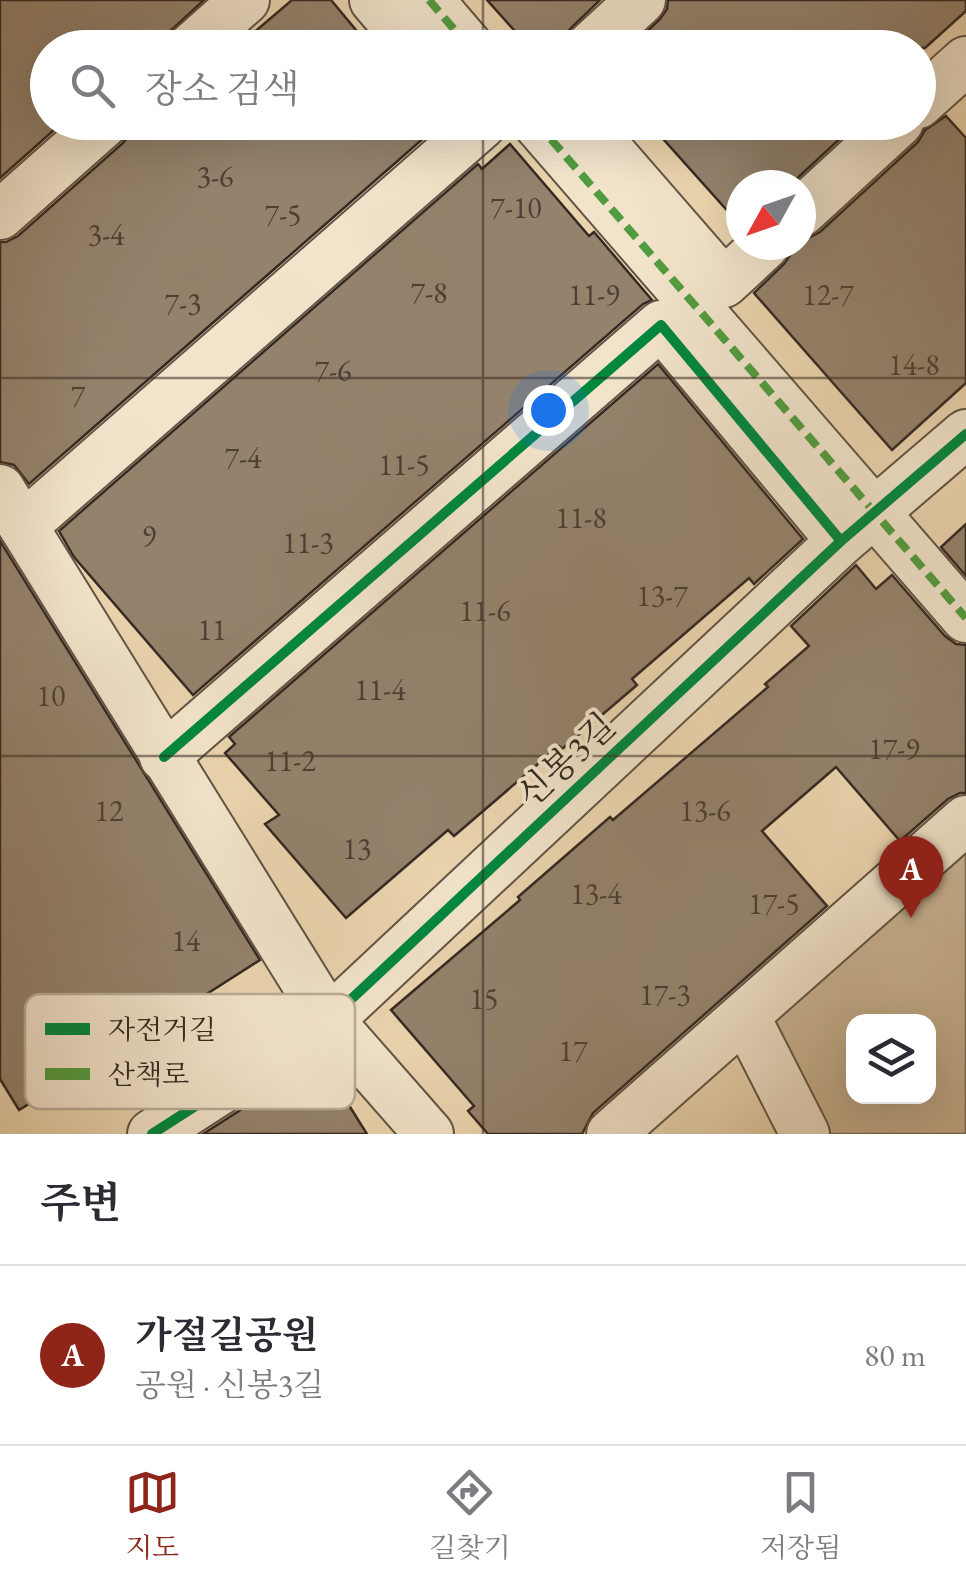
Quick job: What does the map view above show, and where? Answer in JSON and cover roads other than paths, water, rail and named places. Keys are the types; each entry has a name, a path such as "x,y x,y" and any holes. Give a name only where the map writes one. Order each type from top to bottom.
{"street":[{"path":"211,30 245,0"},
{"path":"374,0 399,30"},
{"path":"429,0 455,30"},
{"path":"609,30 641,0"},
{"path":"936,88 966,60"},
{"path":"0,215 85,140"},
{"path":"313,994 11,508 460,140"},
{"path":"552,140 966,618"},
{"path":"600,140 724,283 749,260"},
{"path":"816,198 879,140"},
{"path":"164,758 661,325 841,541"},
{"name":"신봉3길","path":"355,996 841,541 966,434"},
{"path":"611,1134 966,820"},
{"path":"745,1016 805,1134"},
{"path":"355,1050 428,1134"},
{"name":"신봉3길","path":"152,1134 191,1109"}],"place":[{"name":"가절길공원","path":"911,918"}]}
